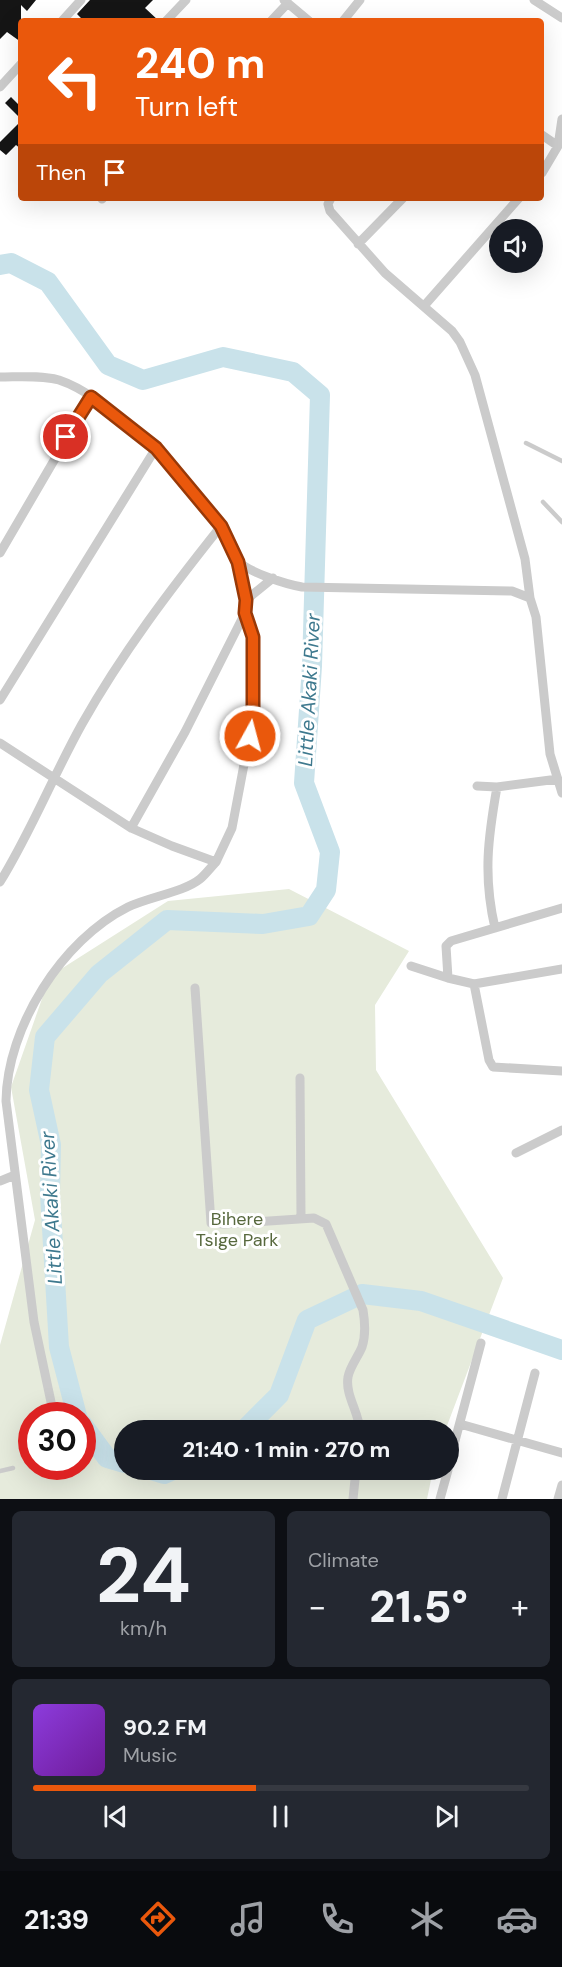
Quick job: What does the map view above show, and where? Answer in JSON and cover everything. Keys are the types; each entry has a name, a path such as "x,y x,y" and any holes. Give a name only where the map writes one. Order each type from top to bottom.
{"street":[{"path":"65,18 81,0"},
{"path":"169,18 186,0"},
{"path":"345,18 360,0"},
{"path":"534,0 562,18"},
{"path":"273,18 286,2 305,18"},
{"path":"0,87 18,67"},
{"path":"544,169 558,146 562,119"},
{"path":"544,136 558,146"},
{"path":"330,201 330,211 385,273 452,331 475,375 525,559 530,598 536,617 550,754 562,793"},
{"path":"358,244 400,201"},
{"path":"424,306 516,201"},
{"path":"0,377 46,377 61,381 91,397 156,448 221,526 238,562 246,600 245,613 185,732 131,828"},
{"path":"0,553 91,397"},
{"path":"0,700 156,448"},
{"path":"0,882 16,857 87,715 153,610 221,526"},
{"path":"238,562 273,578 302,587 512,591 530,598"},
{"path":"246,600 273,578"},
{"path":"51,1402 34,1323 6,1089 16,1045 44,986 70,951 106,921 147,899 194,883 216,862 232,828 253,717 253,637 245,613"},
{"path":"0,743 131,828 216,862"},
{"path":"477,786 497,787 558,779"},
{"path":"495,927 488,891 487,851 488,830 497,787"},
{"path":"448,978 447,943 562,908"},
{"path":"411,966 474,984 562,969"},
{"path":"474,984 489,1060 493,1067 562,1071"},
{"path":"195,988 211,1222 224,1224 314,1218 326,1224 363,1310 365,1324 362,1345 350,1368 347,1385 358,1420"},
{"path":"300,1078 300,1218"},
{"path":"516,1153 562,1130"},
{"path":"0,1181 15,1175"},
{"path":"459,1428 481,1343"},
{"path":"502,1499 536,1373"},
{"path":"460,1424 562,1453"},
{"path":"353,1499 355,1480"},
{"path":"440,1499 445,1480"},
{"path":"558,1499 562,1485"}],"lane":[{"path":"526,443 562,461"},
{"path":"543,502 562,522"},
{"path":"0,1471 13,1468"}],"green space":[{"name":"Bihere Tsige Park","path":"289,889 409,951 375,1005 376,1070 503,1278 449,1420 114,1420 114,1480 431,1480 427,1499 0,1499 0,1345 35,1220 11,1087 50,976 168,901"}],"building":[{"path":"0,0 36,0 27,11 21,5 21,18 18,18 18,40 7,32 0,39"},
{"path":"90,0 153,0 145,8 156,18 81,18 77,14"},
{"path":"11,97 18,104 18,116 5,103"},
{"path":"18,124 18,147 16,145 6,155 0,150 0,142"}],"waterway":[{"name":"Little Akaki River","path":"0,265 11,263 48,282 108,365 143,380 223,357 293,372 320,395 312,666 304,783 330,852 326,890 309,916 263,924 167,920 99,974 45,1037 39,1090 51,1145 50,1194 59,1347 73,1402"},
{"name":"Little Akaki River","path":"254,1420 279,1395 307,1320 362,1294 421,1301 562,1350"},
{"name":"Little Akaki River","path":"96,1443 107,1458 114,1460"}],"route":[{"path":"66,437 91,397 156,448 221,526 238,562 246,600 245,613 253,637 253,717 250,736"}]}
